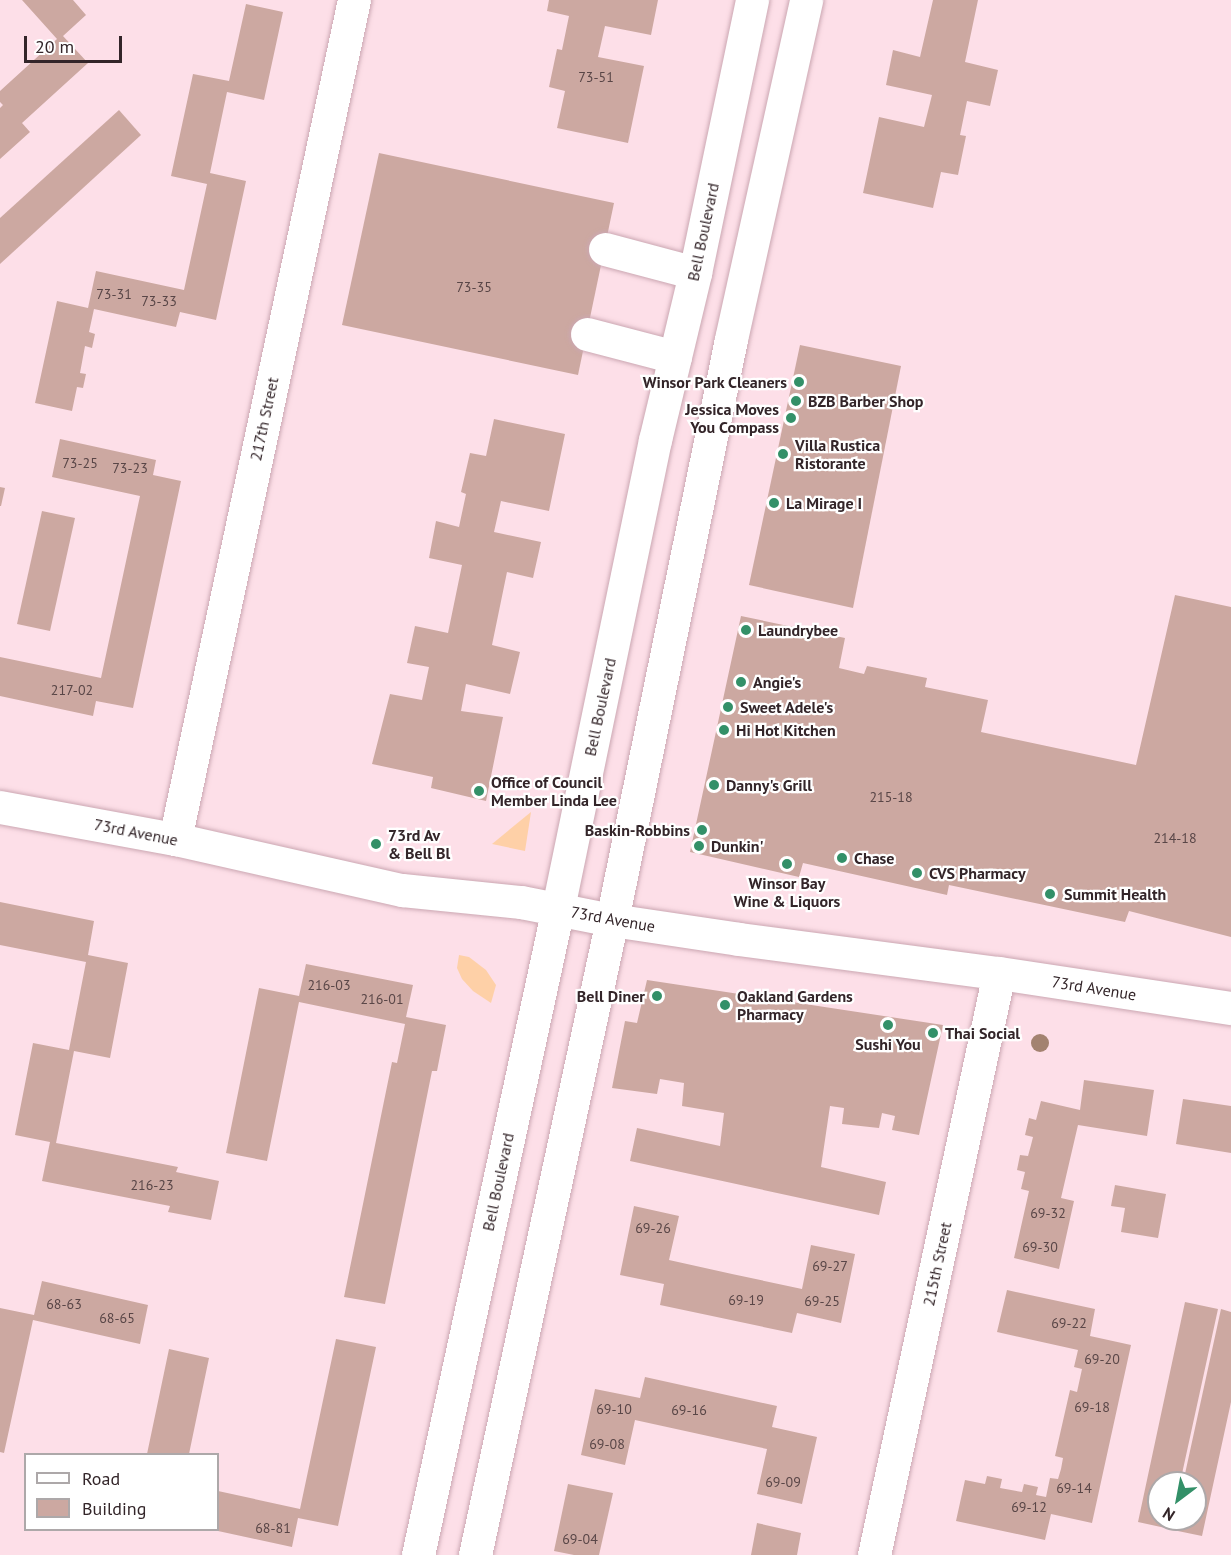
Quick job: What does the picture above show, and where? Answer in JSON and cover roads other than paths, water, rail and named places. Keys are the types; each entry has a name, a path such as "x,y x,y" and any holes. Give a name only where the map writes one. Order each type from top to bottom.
{"street":[{"name":"217th Street","path":"175,839 354,0"},
{"name":"Bell Boulevard","path":"418,1555 558,908 655,440 695,273 752,0"},
{"path":"475,1555 612,920 730,339 806,0"},
{"path":"605,249 695,273"},
{"path":"587,334 675,357"},
{"name":"73rd Avenue","path":"0,807 175,839 402,890 558,908 612,920 999,973 1231,1008"},
{"name":"215th Street","path":"874,1555 999,973"}],"place":[{"name":"Winsor Park Cleaners","path":"799,382"},
{"name":"BZB Barber Shop","path":"796,401"},
{"name":"Jessica Moves You Compass","path":"791,418"},
{"name":"Villa Rustica Ristorante","path":"783,454"},
{"name":"La Mirage I","path":"774,503"},
{"name":"Laundrybee","path":"746,630"},
{"name":"Angie's","path":"741,682"},
{"name":"Sweet Adele's","path":"728,707"},
{"name":"Hi Hot Kitchen","path":"724,730"},
{"name":"Danny's Grill","path":"714,785"},
{"name":"Office of Council Member Linda Lee","path":"479,791"},
{"name":"Baskin-Robbins","path":"702,830"},
{"name":"73rd Av & Bell Bl","path":"376,844"},
{"name":"Dunkin'","path":"699,846"},
{"name":"Chase","path":"842,858"},
{"name":"Winsor Bay Wine & Liquors","path":"787,864"},
{"name":"CVS Pharmacy","path":"917,873"},
{"name":"Summit Health","path":"1050,894"},
{"name":"Bell Diner","path":"657,996"},
{"name":"Oakland Gardens Pharmacy","path":"725,1005"},
{"name":"Sushi You","path":"888,1025"},
{"name":"Thai Social","path":"933,1033"}]}
